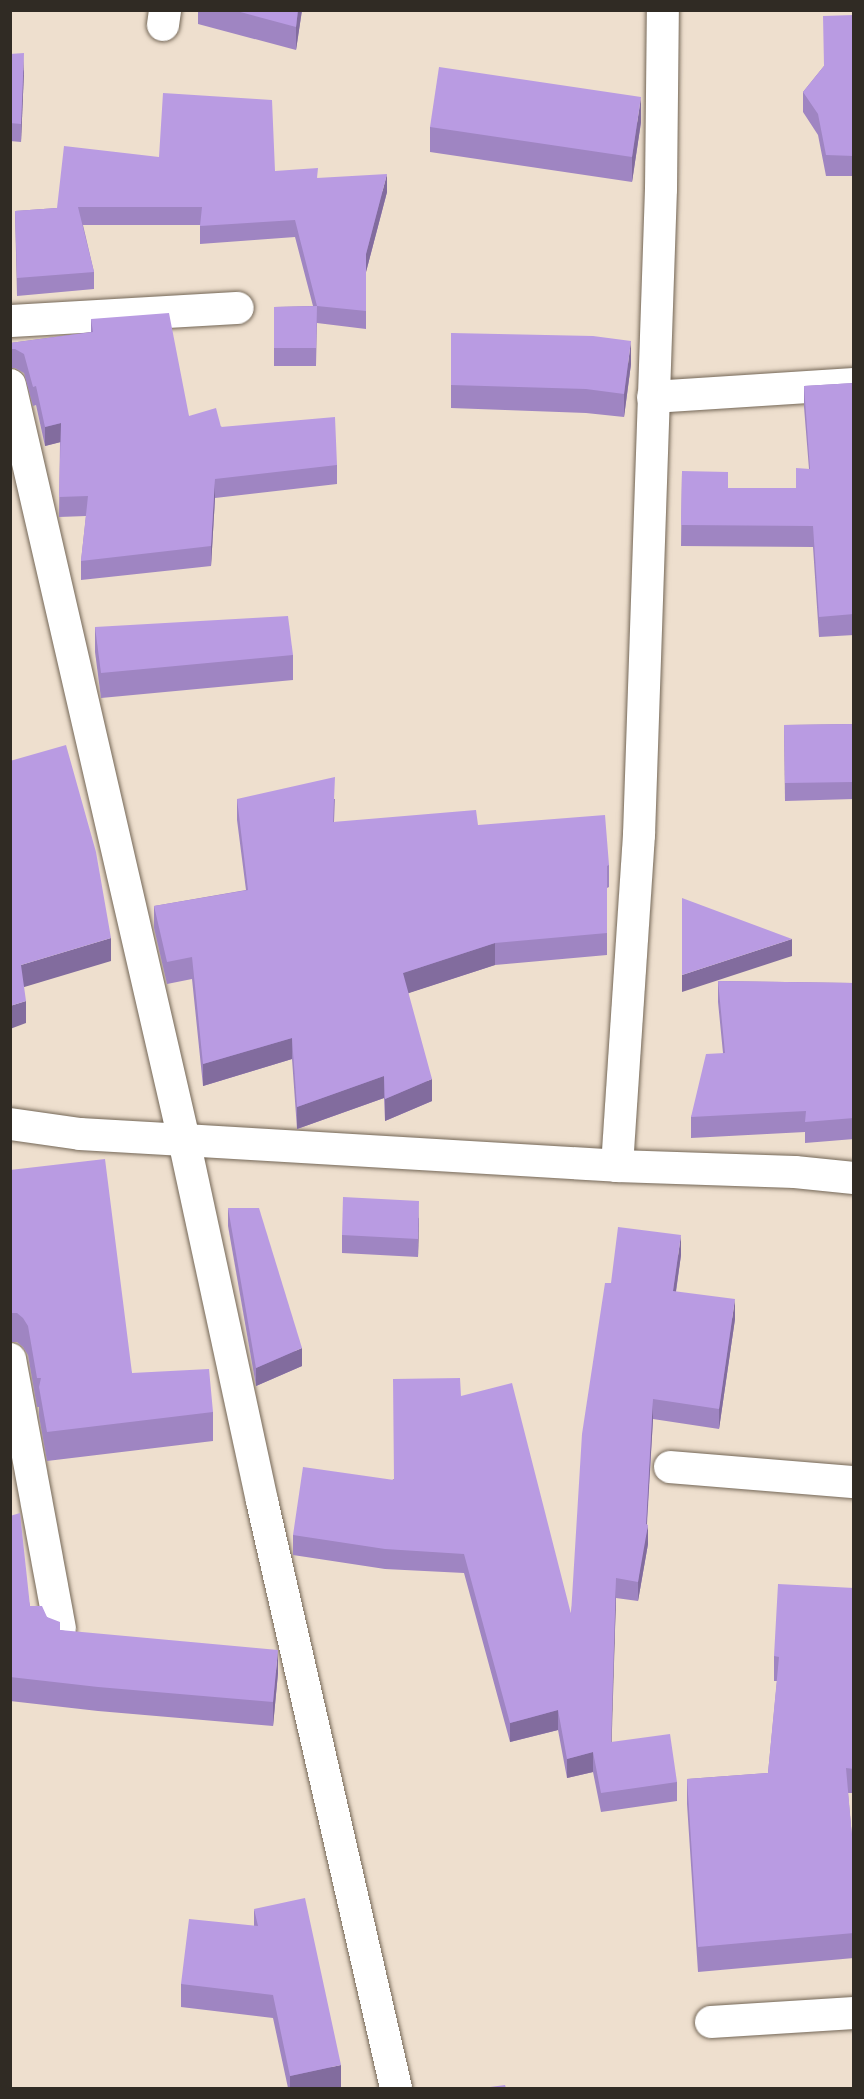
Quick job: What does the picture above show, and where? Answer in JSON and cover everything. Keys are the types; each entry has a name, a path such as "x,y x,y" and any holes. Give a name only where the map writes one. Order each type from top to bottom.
{"street":[{"path":"616,1166 639,835 661,189 663,10"},
{"path":"10,321 238,308"},
{"path":"653,397 854,384"},
{"path":"10,385 184,1140 262,1501 396,2088"},
{"path":"10,1124 80,1134 616,1166 795,1172 854,1178"},
{"path":"10,1359 60,1628"},
{"path":"670,1467 854,1482"},
{"path":"711,2022 854,2013"}],"building":[{"path":"233,10 298,10 296,27"},
{"path":"854,15 854,156 826,155 818,114 803,92 824,66 823,16"},
{"path":"24,53 21,124 10,123 10,54"},
{"path":"439,67 641,97 632,157 430,127"},
{"path":"163,93 272,100 275,171 318,168 317,178 387,174 366,254 366,311 317,306 295,220 200,226 202,207 78,207 94,272 17,278 15,211 57,208 64,146 159,157"},
{"path":"317,306 316,348 274,348 274,307"},
{"path":"169,313 189,416 216,408 221,427 335,417 337,465 215,479 211,546 81,561 88,496 59,497 61,423 45,427 36,386 33,387 24,354 10,349 10,343 93,332 91,319"},
{"path":"451,333 593,336 631,341 624,394 586,389 451,385"},
{"path":"854,383 854,614 819,617 813,526 681,525 682,471 728,472 728,488 796,488 796,468 810,469 804,386"},
{"path":"288,616 293,655 101,673 95,627"},
{"path":"854,724 854,782 785,783 784,725"},
{"path":"66,745 96,852 111,938 21,965 26,1001 10,1006 10,761"},
{"path":"335,777 333,822 476,810 478,825 605,815 609,865 607,866 607,933 495,943 403,973 432,1079 385,1099 384,1076 297,1107 292,1038 203,1064 192,957 167,962 154,906 248,890 237,799"},
{"path":"682,898 792,939 682,975"},
{"path":"718,981 854,983 854,1118 805,1122 806,1111 691,1117 706,1054 725,1053"},
{"path":"105,1159 132,1373 209,1369 213,1412 47,1432 39,1387 41,1378 37,1378 28,1326 17,1313 10,1313 10,1170"},
{"path":"343,1197 419,1201 418,1239 342,1235"},
{"path":"228,1208 259,1208 302,1348 256,1368"},
{"path":"618,1227 681,1235 673,1291 735,1299 719,1409 653,1399 646,1524 648,1525 638,1582 616,1578 611,1742 670,1734 677,1782 601,1793 593,1752 567,1759 558,1710 510,1723 464,1554 385,1549 293,1535 303,1467 394,1480 393,1379 460,1378 461,1396 512,1383 571,1614 582,1434 605,1283 611,1283"},
{"path":"20,1513 30,1606 42,1606 47,1617 60,1622 60,1630 278,1650 273,1702 10,1677 10,1516"},
{"path":"778,1584 854,1588 854,1769 846,1768 854,1859 854,1933 698,1947 687,1779 768,1773 779,1657 774,1656"},
{"path":"305,1898 341,2065 290,2076 273,1995 181,1984 189,1919 258,1926 254,1909"},
{"path":"505,2085 506,2088 483,2088"}]}
